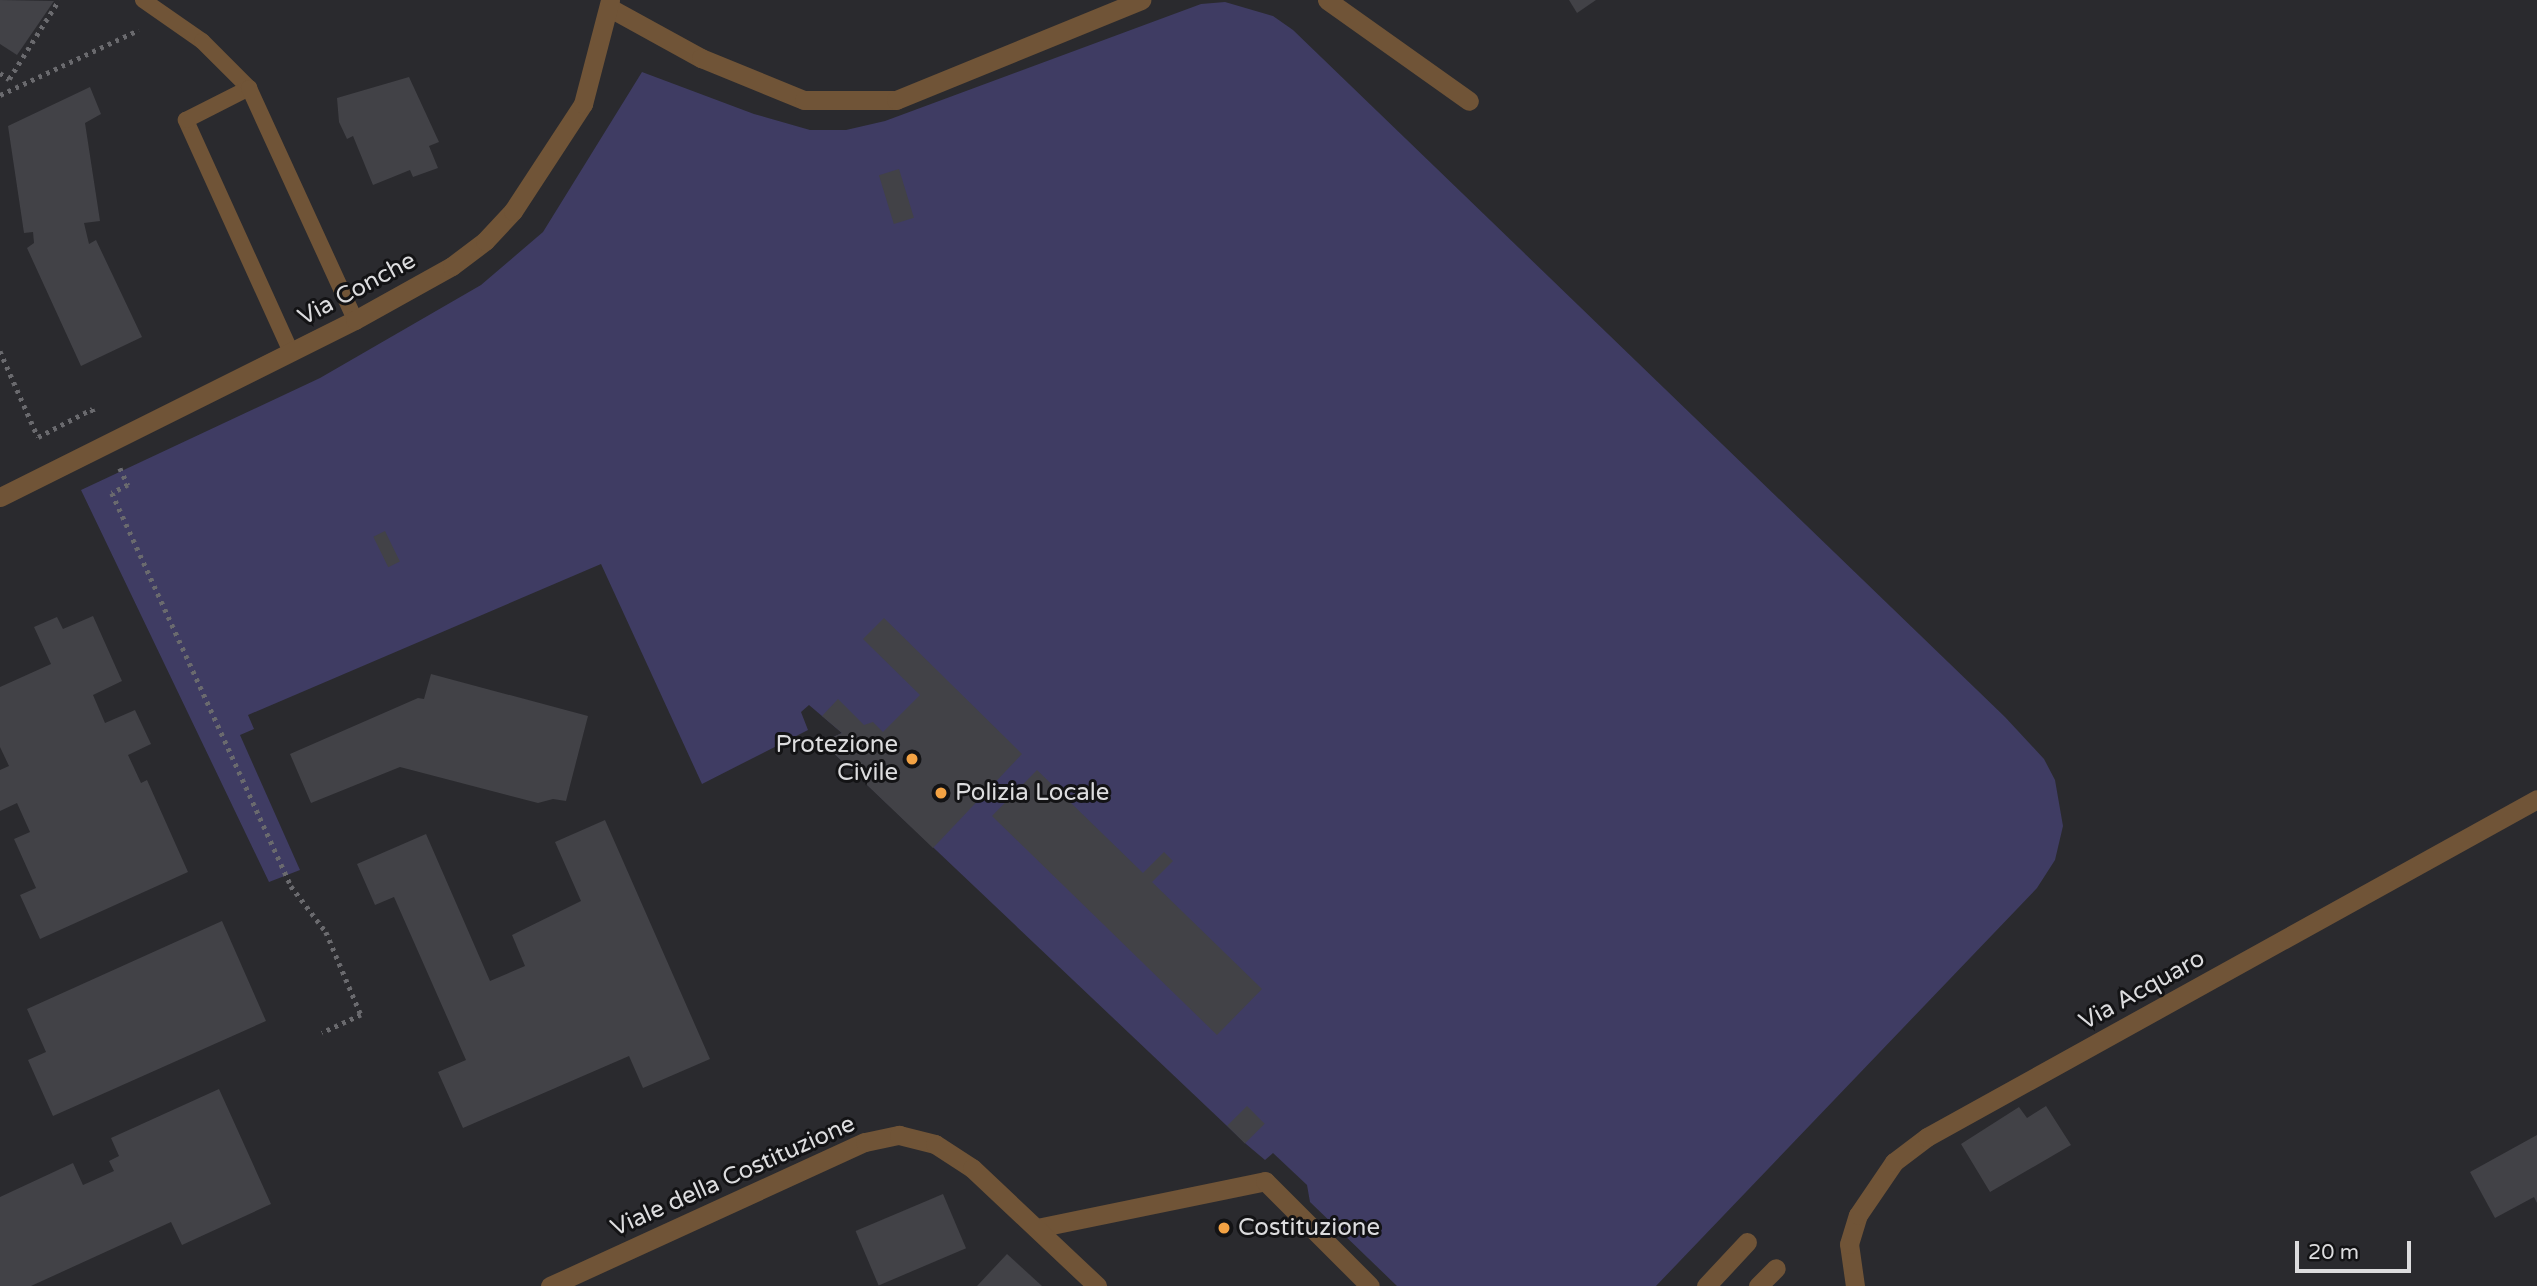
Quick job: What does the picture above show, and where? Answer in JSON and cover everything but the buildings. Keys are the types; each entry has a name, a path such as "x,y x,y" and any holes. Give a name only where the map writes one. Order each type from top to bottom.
{"street":[{"path":"610,4 701,58 804,100 895,100 1141,0"},
{"path":"1326,0 1469,101"},
{"name":"Via Conche","path":"0,497 355,320 452,266 513,211 583,104 610,4"},
{"name":"Via Acquaro","path":"1855,1286 1849,1244 1858,1215 1894,1162 1927,1137 2537,799"},
{"name":"Viale della Costituzione","path":"550,1286 865,1142 899,1135 935,1144 972,1168 1097,1286"},
{"path":"1037,1228 1265,1181 1370,1286"},
{"path":"1706,1286 1747,1242"},
{"path":"1758,1286 1776,1268"}],"lane":[{"path":"143,0 202,41 249,88 355,320"},
{"path":"249,88 186,120 291,352"}],"path":[{"path":"9,79 59,0"},
{"path":"0,95 147,26 137,20"},
{"path":"0,73 9,79 14,88"},
{"path":"0,351 38,437 92,409"},
{"path":"128,485 112,493 291,886 326,932 361,1015 322,1032"}],"shaded area":[{"path":"1225,2 1273,16 1293,30 2005,717 2044,759 2055,780 2063,826 2055,860 2037,888 1656,1286 1397,1286 1310,1202 1307,1185 1273,1153 1265,1160 1246,1144 822,742 842,733 809,705 801,712 808,730 702,784 601,564 248,715 254,729 240,735 300,870 269,882 81,490 320,378 481,285 543,232 642,72 754,114 810,130 846,130 885,121 1201,4"}],"place":[{"name":"Protezione Civile","path":"912,759"},
{"name":"Polizia Locale","path":"941,793"},
{"name":"Costituzione","path":"1224,1228"}]}
